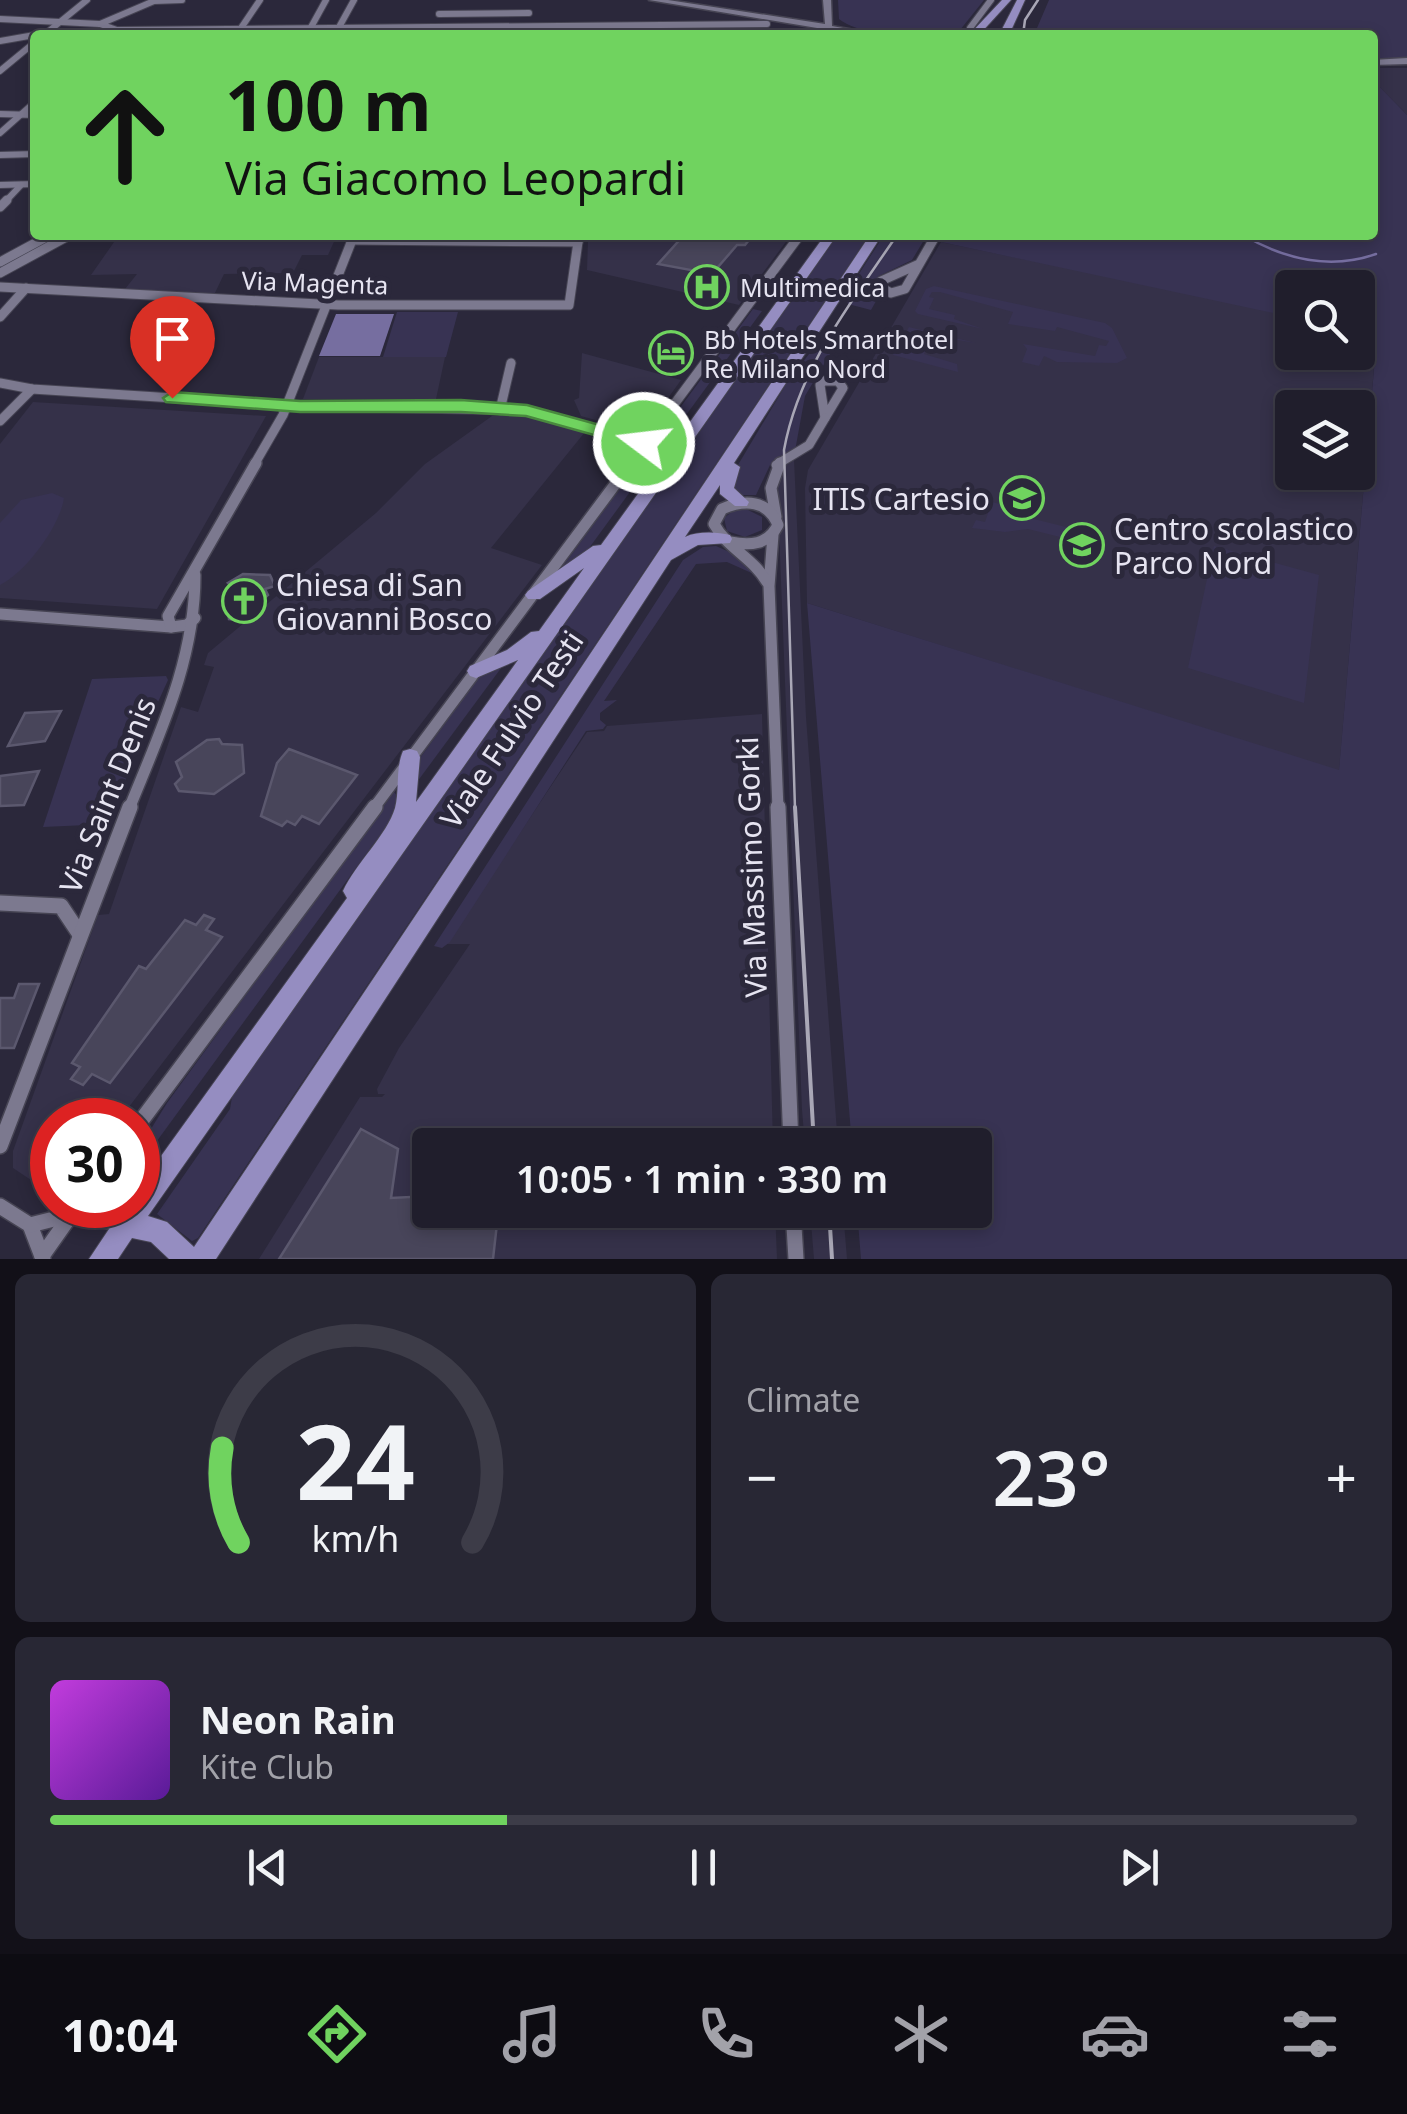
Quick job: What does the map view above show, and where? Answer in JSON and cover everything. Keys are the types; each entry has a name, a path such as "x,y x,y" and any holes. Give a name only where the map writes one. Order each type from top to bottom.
{"main road":[{"path":"638,0 820,30"},
{"path":"653,0 767,24 818,30"},
{"path":"817,0 826,30"},
{"path":"826,0 830,20 826,30"},
{"path":"979,30 1007,0"},
{"path":"1007,30 1022,0"},
{"path":"1378,61 1407,60"},
{"name":"Viale Fulvio Testi","path":"160,1178 827,240"},
{"name":"Viale Fulvio Testi","path":"200,1259 873,240"},
{"path":"745,502 726,490 726,480 762,409"},
{"path":"534,595 587,561 624,526"},
{"path":"660,561 696,539 727,541"},
{"path":"476,671 523,649 563,612"},
{"path":"341,924 364,868 404,812 404,778 410,757"},
{"name":"Viale Fulvio Testi","path":"102,1259 124,1228"},
{"path":"145,1228 158,1231 188,1259"}],"street":[{"path":"50,30 87,0"},
{"path":"100,24 152,0 182,0"},
{"path":"240,30 260,0"},
{"path":"310,29 326,0"},
{"path":"338,29 354,0"},
{"path":"433,30 444,0"},
{"path":"526,30 533,0"},
{"path":"971,30 991,0"},
{"path":"439,14 530,13"},
{"path":"0,18 100,24 110,30"},
{"path":"722,27 748,18"},
{"path":"604,30 767,24"},
{"path":"286,30 414,30"},
{"path":"0,45 30,38"},
{"path":"0,45 24,51"},
{"path":"0,70 30,46"},
{"path":"0,134 30,106"},
{"path":"0,114 30,115"},
{"path":"0,154 30,154"},
{"path":"0,207 21,184"},
{"path":"0,186 30,184"},
{"path":"0,262 41,240"},
{"path":"0,274 62,240"},
{"path":"172,627 168,616 286,406 351,240"},
{"name":"Via Magenta","path":"0,287 326,304 569,305 578,240"},
{"name":"Viale Fulvio Testi","path":"157,1098 796,240"},
{"path":"919,264 881,280 880,287 890,292 902,291 919,264 933,240"},
{"path":"0,317 26,288"},
{"path":"503,410 510,363"},
{"path":"0,383 32,389 286,406 527,410 644,443"},
{"path":"0,421 32,389"},
{"path":"727,541 755,544 773,535 776,517 771,488 776,465 804,451 828,414"},
{"path":"768,586 754,560 716,532 715,517 722,509 771,488"},
{"path":"745,502 766,507 776,517"},
{"name":"Via Massimo Gorki","path":"773,535 768,586 790,1128"},
{"name":"Via Saint Denis","path":"0,1146 79,933 182,676 195,618 198,582 194,575"},
{"path":"0,614 172,627 187,625 195,618"},
{"path":"0,903 62,906 79,933"},
{"path":"0,1206 30,1225"},
{"path":"31,1228 42,1258"},
{"path":"42,1258 62,1228"},
{"path":"795,1228 796,1259"}],"shaded area":[{"path":"838,0 984,0 960,30 863,30 839,19"},
{"path":"1049,0 1407,0 1407,58 1378,58 1378,30 1036,30"},
{"path":"1378,68 1407,68 1407,115 1378,85"},
{"path":"1378,85 1407,115 1407,1259 861,1259 858,1228 992,1228 992,1128 851,1128 807,603 1339,770 1363,490 1375,490 1375,270 1275,270 1275,313 941,242 1378,240"},
{"path":"116,240 335,240 328,255 302,255 293,273 224,274 214,295 125,289 137,274 91,275"},
{"name":"Multimedica","path":"787,240 739,305 587,270 588,241"},
{"path":"834,240 866,240 198,1238 192,1241 160,1216 160,1210 230,1109 232,1097"},
{"path":"881,240 924,240 912,260 879,276 873,286 880,294 871,310 848,304 846,294"},
{"name":"Centro scolastico Parco Nord","path":"941,242 1275,311 1275,370 1374,370 1372,390 1275,390 1275,490 1363,490 1339,771 807,603 808,470"},
{"path":"934,286 1105,323 1112,328 1127,358 1117,363 1057,362 1044,356 1039,366 1022,362 1027,349 1023,344 1095,356 1099,345 1106,346 1109,341 1057,327 1055,331 1008,324 1013,312 940,292 932,292 929,297 934,298 929,309 955,315 954,319 983,329 918,314 915,311 926,289"},
{"path":"753,309 762,311 584,555 560,570"},
{"path":"397,312 458,312 446,357 383,357"},
{"path":"336,314 394,314 380,356 319,356"},
{"path":"909,327 976,343 940,337 934,348 927,346 924,354 957,364 958,372 893,355"},
{"path":"820,340 818,346 833,349 805,396 795,451 770,465 756,495 733,495 729,480 788,381"},
{"path":"582,353 681,380 643,433 581,416 574,400 579,398"},
{"path":"319,357 445,357 436,399 303,399"},
{"path":"33,402 266,416 157,609 0,598 0,444"},
{"path":"492,416 526,416 585,432 491,548 542,565 136,1098 32,1098 98,915 109,914 181,707 198,712 214,667 204,665 208,653 376,513 425,464"},
{"path":"794,460 806,717 837,1128 804,1128 778,471"},
{"path":"52,493 64,498 56,522 31,559 0,585 0,523 21,500"},
{"path":"985,500 1011,507 1010,513 1074,529 1060,537 1028,529 1005,532 972,528 976,520 985,522 988,513 981,510"},
{"path":"746,509 762,517 762,530 745,537 727,531 724,518 733,511"},
{"path":"716,546 736,555 756,575 727,562 696,564 604,701 617,700 600,713 600,720 606,725 586,731 450,942 442,948 434,946 683,560 703,547"},
{"path":"1214,546 1319,575 1304,703 1188,668"},
{"path":"507,660 417,782 413,771 420,758 479,677"},
{"path":"166,676 168,680 144,733 123,733 116,749 137,750 109,824 43,827 92,679"},
{"path":"762,714 773,1128 412,1128 412,1228 776,1228 777,1259 259,1259 360,1097 385,1094 378,1094 377,1089 399,1048 470,944 446,944 587,732 604,731 607,726"},
{"path":"394,792 401,801 399,809 160,1137 160,1114"},
{"path":"30,1104 30,1179 13,1168 13,1151"},
{"path":"811,1228 844,1228 847,1259 814,1259"}],"building":[{"path":"680,240 749,240 745,245 737,245 712,274 658,264"},
{"name":"Chiesa di San Giovanni Bosco","path":"243,574 270,575 275,586 265,589 268,595 240,620 229,619 226,593 233,587 228,583"},
{"path":"61,711 45,741 8,746 25,713"},
{"path":"219,739 222,744 242,745 244,773 214,794 179,791 175,784 182,777 176,762 207,740"},
{"path":"289,749 357,775 319,824 302,816 295,825 287,821 282,826 261,816 277,763"},
{"path":"39,771 24,805 0,806 0,776"},
{"path":"204,915 214,919 206,930 222,937 110,1083 92,1074 83,1085 71,1079 80,1067 72,1063 139,966 146,969 185,920 196,925"},
{"path":"19,984 39,984 14,1048 0,1048 0,998 14,998"},
{"path":"361,1129 398,1149 391,1198 412,1197 412,1228 497,1228 493,1259 279,1259"}],"waterway":[{"path":"1254,240 1308,260 1342,261 1376,254"}],"tram line":[{"path":"1024,30 1025,20 1038,0"},
{"path":"795,809 784,450 791,420 814,363 894,240"},
{"path":"795,807 813,1128"},
{"path":"830,1228 832,1259"}],"place":[{"name":"Multimedica","path":"707,287"},
{"name":"Bb Hotels Smarthotel Re Milano Nord","path":"671,353"},
{"name":"ITIS Cartesio","path":"1022,498"},
{"name":"Centro scolastico Parco Nord","path":"1082,545"},
{"name":"Chiesa di San Giovanni Bosco","path":"244,601"}],"route":[{"path":"172,398 300,406 527,410 644,443"}]}
